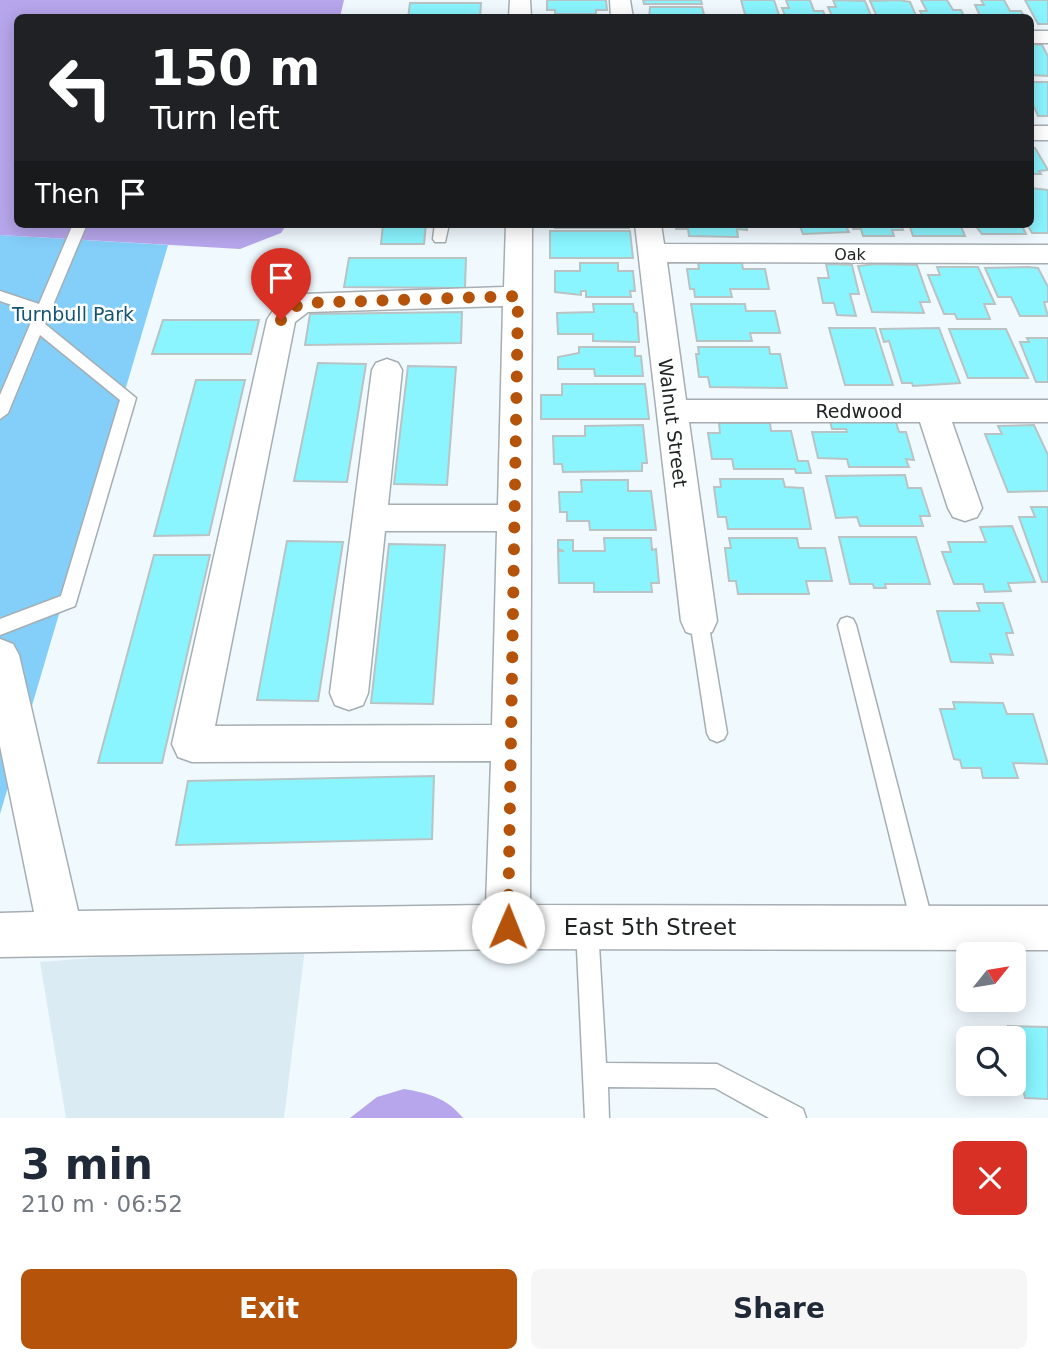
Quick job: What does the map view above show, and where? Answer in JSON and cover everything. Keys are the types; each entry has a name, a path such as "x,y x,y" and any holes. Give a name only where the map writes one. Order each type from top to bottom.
{"street":[{"path":"508,927 519,228"},
{"name":"Oak","path":"650,238 1048,254"},
{"name":"Walnut Street","path":"650,238 699,621"},
{"path":"511,743 192,744 281,320 290,309 304,303 518,296"},
{"path":"349,693 387,370"},
{"name":"Redwood","path":"671,411 1048,411"},
{"path":"932,411 965,508"},
{"path":"370,518 514,518"},
{"path":"0,655 61,935"},
{"name":"East 5th Street","path":"0,935 508,927 1048,928"}],"lane":[{"path":"0,413 78,228"},
{"path":"440,239 441,228"},
{"path":"0,296 40,318 128,398 69,601 0,627"},
{"path":"699,621 717,733"},
{"path":"847,625 923,928"},
{"path":"586,927 597,1118"},
{"path":"596,1075 717,1076 794,1118"}],"shaded area":[{"path":"0,0 344,0 341,14 14,14 14,228 284,228 281,233 240,249 0,235"},
{"path":"306,941 284,1118 66,1118 40,962"},
{"path":"404,1089 436,1098 463,1118 350,1118 377,1097"}],"green space":[{"name":"Turnbull Park","path":"0,235 168,245 0,814"}],"building":[{"path":"547,0 606,0 607,10 596,10 596,14 555,14 555,10 547,10"},
{"path":"643,0 701,0 702,4 644,4"},
{"path":"741,0 774,0 779,14 745,14"},
{"path":"786,0 810,0 814,11 823,11 824,14 784,14 782,8 789,8"},
{"path":"833,0 865,1 870,14 831,14 828,7 836,7"},
{"path":"921,0 947,0 953,10 961,10 963,14 922,14 920,11 927,11"},
{"path":"981,0 1004,0 1010,11 1021,11 1023,14 979,14 975,5 984,5"},
{"path":"1025,0 1048,0 1048,24 1038,24"},
{"path":"870,1 910,2 915,14 876,14"},
{"path":"410,3 481,3 480,14 409,14"},
{"path":"650,7 702,7 704,14 649,14"},
{"path":"1034,44 1042,45 1048,56 1048,76 1034,75"},
{"path":"1034,82 1048,82 1048,116 1038,116 1034,107"},
{"path":"1034,148 1048,170 1039,171 1041,174 1034,174"},
{"path":"1034,188 1048,190 1048,233 1032,233 1029,228 1034,228"},
{"path":"383,228 426,228 424,244 381,244"},
{"path":"747,228 747,230 737,229 738,237 689,236 688,229 676,229"},
{"path":"801,228 847,228 849,232 803,234"},
{"path":"902,228 903,230 892,230 894,236 863,236 861,229 853,229"},
{"path":"910,228 962,228 965,236 913,236"},
{"path":"977,228 1023,228 1026,234 982,234"},
{"path":"550,231 630,231 633,258 550,258"},
{"path":"349,258 466,258 465,288 344,287"},
{"path":"580,263 618,263 618,271 633,271 635,291 630,291 631,297 586,297 586,291 581,291 581,295 555,292 555,271 580,271"},
{"path":"698,263 742,263 743,269 765,269 769,289 730,289 732,297 695,297 694,289 690,289 687,269 699,269"},
{"path":"826,264 852,265 859,294 850,294 856,316 837,315 834,303 823,303 818,278 829,278"},
{"path":"917,265 930,302 920,302 924,313 872,312 858,266"},
{"path":"937,267 978,267 995,304 984,304 990,319 957,319 955,314 944,314 928,275 940,275"},
{"path":"985,268 1038,268 1048,287 1048,302 1044,302 1048,316 1020,316 1011,297 998,297"},
{"path":"593,304 633,304 634,312 637,313 639,342 593,341 593,334 558,334 557,313 594,312"},
{"path":"691,304 745,304 746,311 775,311 780,333 750,333 752,341 697,341"},
{"path":"462,312 461,343 305,345 310,314"},
{"path":"163,320 259,320 251,354 152,354"},
{"path":"829,328 875,328 893,385 845,385"},
{"path":"939,328 960,383 913,386 912,383 902,383 889,341 884,342 880,329"},
{"path":"949,329 1006,329 1028,378 968,378"},
{"path":"1027,338 1048,338 1048,382 1036,382 1020,342 1029,342"},
{"path":"579,347 635,347 635,356 641,356 643,376 595,376 594,369 558,369 558,357 579,353"},
{"path":"698,347 769,347 770,354 780,354 787,388 710,387 708,377 699,377 696,354 699,354"},
{"path":"318,363 366,364 347,482 294,481"},
{"path":"408,366 456,367 447,485 394,484"},
{"path":"196,380 245,380 209,535 154,536"},
{"path":"562,384 645,384 649,419 541,419 541,395 562,395"},
{"path":"830,421 896,422 899,432 906,432 914,460 906,459 909,467 849,467 847,459 818,458 812,432 847,432 846,429 832,429"},
{"path":"719,423 770,423 771,431 791,431 798,461 808,461 811,473 796,473 795,469 734,469 732,459 712,459 708,433 720,433"},
{"path":"643,425 647,463 642,463 642,471 563,472 562,464 554,464 553,436 585,436 585,426"},
{"path":"1034,425 1048,455 1048,491 1008,492 985,434 1002,434 998,426"},
{"path":"905,475 908,488 921,488 930,516 920,516 923,526 860,526 857,517 836,518 826,476"},
{"path":"720,479 783,479 785,487 803,488 811,529 728,529 726,517 718,517 714,487 721,487"},
{"path":"581,480 628,480 628,491 651,491 656,530 590,530 589,521 567,521 567,512 560,512 559,492 582,492"},
{"path":"1031,507 1048,507 1048,582 1042,582 1019,517 1035,517"},
{"path":"1012,526 1035,582 1008,583 1011,591 985,592 983,584 954,584 942,552 951,552 948,542 986,542 980,527"},
{"path":"839,537 916,537 930,584 885,584 886,588 874,588 873,584 850,584"},
{"path":"604,538 651,538 652,550 656,549 659,583 651,583 652,592 594,592 594,583 559,583 558,551 564,551 558,549 558,540 573,540 573,551 605,551"},
{"path":"729,538 797,538 799,548 825,548 832,581 806,581 809,594 738,594 736,581 729,581 725,548 731,548"},
{"path":"287,541 343,542 318,701 257,700"},
{"path":"389,544 445,545 433,704 371,703"},
{"path":"154,555 210,555 162,763 98,763"},
{"path":"977,603 1003,603 1013,633 1006,633 1013,655 990,654 993,663 951,662 937,611 980,611"},
{"path":"953,702 1003,703 1007,714 1033,714 1048,764 1013,763 1018,778 983,778 981,768 962,768 960,760 954,759 940,709 955,709"},
{"path":"434,776 432,839 176,845 188,781"},
{"path":"1026,1026 1048,1027 1048,1099 1025,1098"}],"route":[{"path":"281,320 290,309 304,303 518,296 508,927"}]}
